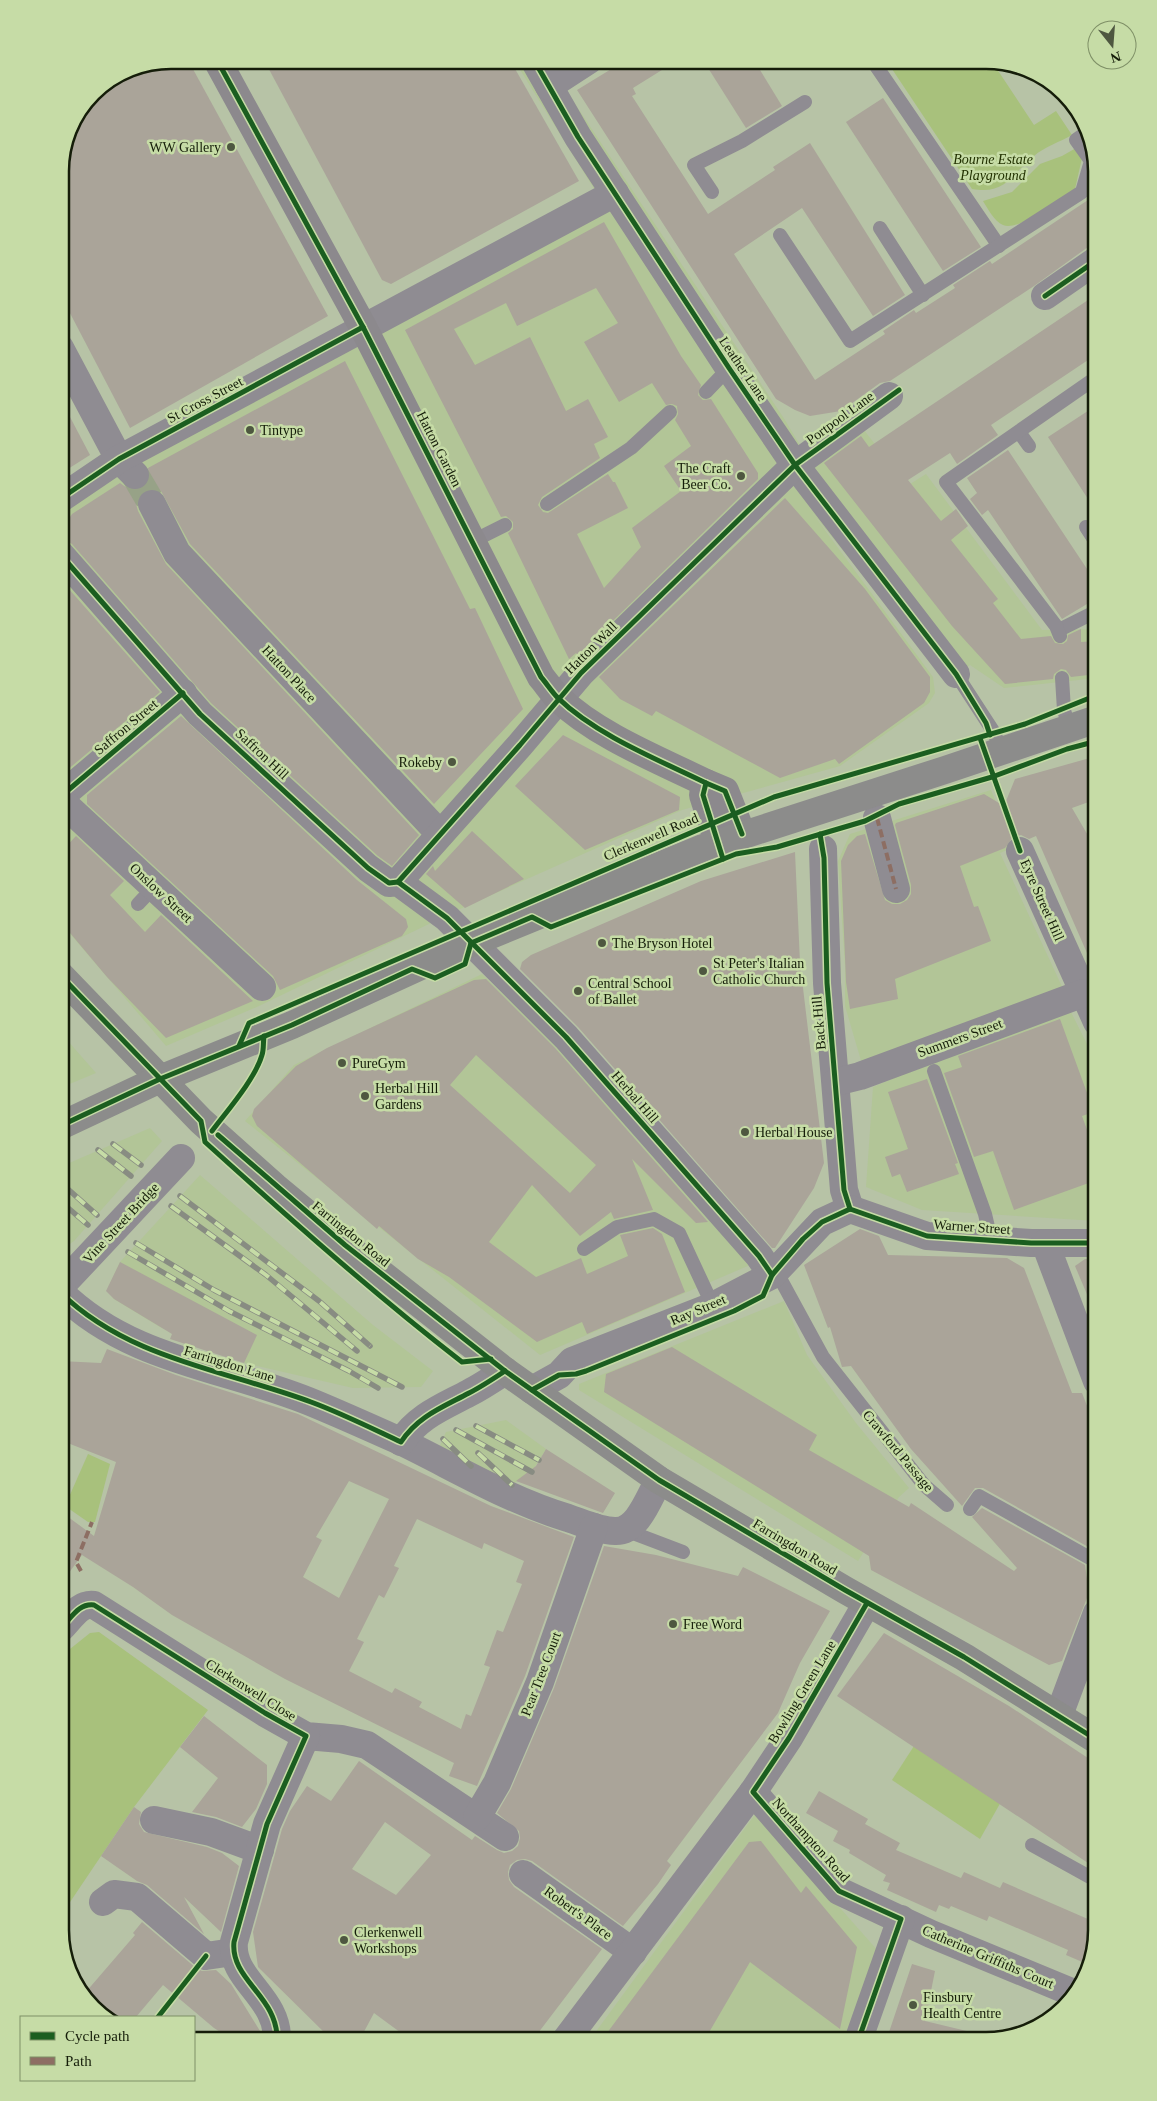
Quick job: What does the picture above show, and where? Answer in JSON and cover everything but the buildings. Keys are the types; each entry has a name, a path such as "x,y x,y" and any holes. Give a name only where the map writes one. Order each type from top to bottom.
{"main road":[{"name":"Hatton Garden","path":"222,69 363,327 541,677 558,698 622,742 725,791 730,838"},
{"path":"69,1122 160,1079 292,1025 471,943 730,838 1088,723"},
{"name":"Farringdon Road","path":"69,983 191,1111 275,1187 505,1371 659,1480 964,1657 1088,1734"}],"street":[{"name":"Leather Lane","path":"539,69 578,137 729,368 795,465 956,674"},
{"path":"549,86 575,69"},
{"name":"St Cross Street","path":"69,495 127,467 363,327 615,194"},
{"path":"1041,290 1088,265"},
{"path":"69,364 127,467"},
{"name":"Portpool Lane","path":"795,465 890,391"},
{"name":"Hatton Wall","path":"398,882 520,745 581,673 795,465"},
{"name":"Hatton Place","path":"152,504 177,553 440,834"},
{"name":"Saffron Hill","path":"69,564 200,714 368,868 390,882 398,882 447,918 471,943"},
{"name":"Saffron Street","path":"69,791 183,693"},
{"name":"Onslow Street","path":"69,809 146,896 262,986"},
{"path":"877,818 896,889"},
{"name":"Back Hill","path":"823,849 827,983 844,1190 850,1209"},
{"name":"Eyre Street Hill","path":"1020,851 1088,1002"},
{"name":"Herbal Hill","path":"471,943 605,1079 774,1273"},
{"name":"Summers Street","path":"836,1082 860,1076 1084,993"},
{"name":"Vine Street Bridge","path":"69,1278 181,1158"},
{"name":"Ray Street","path":"532,1390 559,1375 572,1361 712,1306 774,1273 822,1222 850,1209"},
{"name":"Warner Street","path":"850,1209 927,1236 1045,1243 1088,1243"},
{"path":"1045,1243 1088,1352"},
{"name":"Farringdon Lane","path":"69,1299 96,1321 134,1342 187,1364 311,1402 405,1435 491,1489 547,1512 594,1527 615,1531 625,1530"},
{"path":"405,1435 433,1410 467,1394 505,1371"},
{"path":"625,1530 638,1520 659,1480"},
{"name":"Pear Tree Court","path":"477,1817 497,1783 540,1682 594,1527"},
{"name":"Bowling Green Lane","path":"572,2032 753,1792 789,1738 868,1603"},
{"name":"Clerkenwell Close","path":"69,1619 87,1604 94,1605 265,1713 306,1736 341,1739 367,1745 505,1837"},
{"path":"1059,1715 1088,1637"},
{"name":"Clerkenwell Close","path":"233,1952 234,1942 267,1824 306,1736"},
{"name":"Northampton Road","path":"753,1792 839,1892 901,1919"},
{"path":"154,1820 211,1832 260,1850"},
{"name":"Robert's Place","path":"523,1874 633,1952"},
{"path":"102,1902 114,1894 137,1897 206,1956 233,1952 236,1964 275,2017 276,2032"},
{"path":"861,2032 901,1919"},
{"name":"Catherine Griffiths Court","path":"901,1919 1068,1991"}],"lane":[{"path":"878,69 1006,246"},
{"path":"712,192 694,165 742,141 805,102"},
{"path":"1082,136 1076,140 1087,155"},
{"path":"780,235 854,346 923,295 1006,246 1082,192 1088,171"},
{"path":"880,228 923,295"},
{"path":"706,392 729,368"},
{"path":"1088,383 946,482 1060,633 1088,616"},
{"path":"547,504 631,448 670,412"},
{"path":"1019,432 1029,446"},
{"path":"473,541 504,525"},
{"name":"Leather Lane","path":"956,674 992,728 1000,752"},
{"path":"1062,678 1064,710 1069,728"},
{"path":"934,1071 985,1214 991,1240"},
{"path":"584,1248 617,1227 654,1219 679,1233 712,1306"},
{"name":"Crawford Passage","path":"774,1273 823,1357 924,1486 947,1505"},
{"path":"970,1510 979,1496 1088,1557"},
{"name":"Farringdon Lane","path":"625,1530 683,1552"},
{"path":"1032,1845 1088,1876"}],"shaded area":[{"path":"520,69 552,69 785,420 816,472 814,467 864,430 907,486 926,474 1042,630 1088,629 1088,679 1004,688 970,665 948,681 811,511 933,677 935,693 929,703 840,766 682,810 460,909 259,1006 166,1046 69,933 69,501 604,205"},
{"path":"991,790 1014,847 1000,853 1065,993 862,1064 845,1006 845,966 838,861 850,834"},
{"path":"482,974 604,1089 750,1265 540,1355 245,1121 294,1065"},
{"path":"1070,1010 1088,1046 1088,1220 922,1210 866,1187 873,1087 936,1060"},
{"path":"69,1042 96,1073 69,1084"},
{"path":"150,1128 162,1141 69,1245 69,1163"},
{"path":"200,1175 373,1325 433,1371 421,1387 353,1388 244,1363 160,1327 114,1299 107,1290 120,1262"},
{"path":"784,1301 807,1355 856,1423 909,1488 899,1497 858,1561 579,1390 579,1384"},
{"path":"506,1420 546,1449 525,1483 521,1478 511,1486 438,1450 446,1432"},
{"path":"756,1813 879,1952 852,2032 596,2032"}],"green space":[{"path":"892,69 997,70 1034,125 1056,111 1072,135 1038,153 1008,182 1001,186 984,190 972,189"},
{"name":"Bourne Estate Playground","path":"1076,148 1082,158 1075,189 1019,224 1003,225 994,218 983,201 1012,192 1040,164 1062,156"},
{"path":"88,1454 110,1464 95,1522 88,1522 69,1509 69,1497"},
{"path":"99,1632 208,1710 134,1807 69,1904 69,1650 90,1633"},
{"path":"914,1746 1002,1800 980,1839 892,1780"}],"tunnel":[{"path":"135,475 152,504"}],"railway":[{"path":"113,1144 141,1165"},
{"path":"98,1150 131,1176"},
{"path":"69,1190 97,1215"},
{"path":"180,1196 319,1301 370,1346"},
{"path":"171,1206 266,1275 357,1351"},
{"path":"69,1209 88,1225"},
{"path":"136,1243 214,1290 402,1387"},
{"path":"128,1252 229,1311 349,1371 378,1388"},
{"path":"476,1426 539,1460"},
{"path":"456,1430 532,1472"},
{"path":"443,1439 471,1466"},
{"path":"478,1453 512,1485"}],"marked path":[{"path":"877,818 896,889"},
{"path":"81,1571 76,1562 92,1522"}],"cycle path":[{"path":"222,69 363,327 541,677 558,698 591,724 629,746 706,783"},
{"path":"539,69 578,137 729,368 795,465 956,674 986,723 990,735"},
{"path":"1045,296 1088,266"},
{"path":"69,493 119,459 363,327"},
{"path":"398,882 520,745 581,673 795,465 899,390"},
{"path":"69,564 200,714 368,868 389,883 398,882 447,918 566,1037 759,1256 772,1275"},
{"path":"69,789 183,693"},
{"name":"Clerkenwell Road","path":"239,1046 249,1023 774,797 1025,724 1088,699"},
{"path":"980,738 1020,851"},
{"path":"471,943 532,917 551,927 736,854 777,847 865,821 899,804 992,777 1067,749 1088,743"},
{"path":"723,859 703,795 706,783 725,791 742,834"},
{"path":"820,834 824,858 827,983 844,1190 850,1209"},
{"path":"69,1122 160,1079 292,1025 412,969 435,978 465,964 471,943"},
{"path":"69,984 201,1121 205,1142 268,1199 364,1282 462,1362 491,1359"},
{"path":"212,1131 253,1074 262,1055 264,1036"},
{"path":"218,1135 345,1245 505,1371 659,1480 845,1590 964,1657 1088,1734"},
{"path":"850,1209 927,1236 1031,1243 1088,1243"},
{"path":"532,1390 559,1375 576,1374 586,1371 734,1311 763,1296 772,1275 803,1239 822,1222 850,1209"},
{"path":"69,1300 87,1315 116,1333 147,1348 212,1371 311,1402 401,1442 415,1425 423,1419 505,1371"},
{"path":"861,2032 901,1919 839,1891 753,1792 789,1738 867,1603"},
{"path":"69,1619 83,1606 94,1605 265,1713 306,1736 267,1824 234,1942 235,1955 239,1967 271,2012 276,2032"},
{"path":"159,2016 206,1956"}],"place":[{"name":"WW Gallery","path":"231,147"},
{"name":"Tintype","path":"250,430"},
{"name":"The Craft Beer Co.","path":"741,476"},
{"name":"Rokeby","path":"452,762"},
{"name":"The Bryson Hotel","path":"602,943"},
{"name":"St Peter's Italian Catholic Church","path":"703,971"},
{"name":"Central School of Ballet","path":"578,991"},
{"name":"PureGym","path":"342,1063"},
{"name":"Herbal Hill Gardens","path":"365,1096"},
{"name":"Herbal House","path":"745,1132"},
{"name":"Free Word","path":"673,1624"},
{"name":"Clerkenwell Workshops","path":"344,1940"},
{"name":"Finsbury Health Centre","path":"913,2005"}]}
